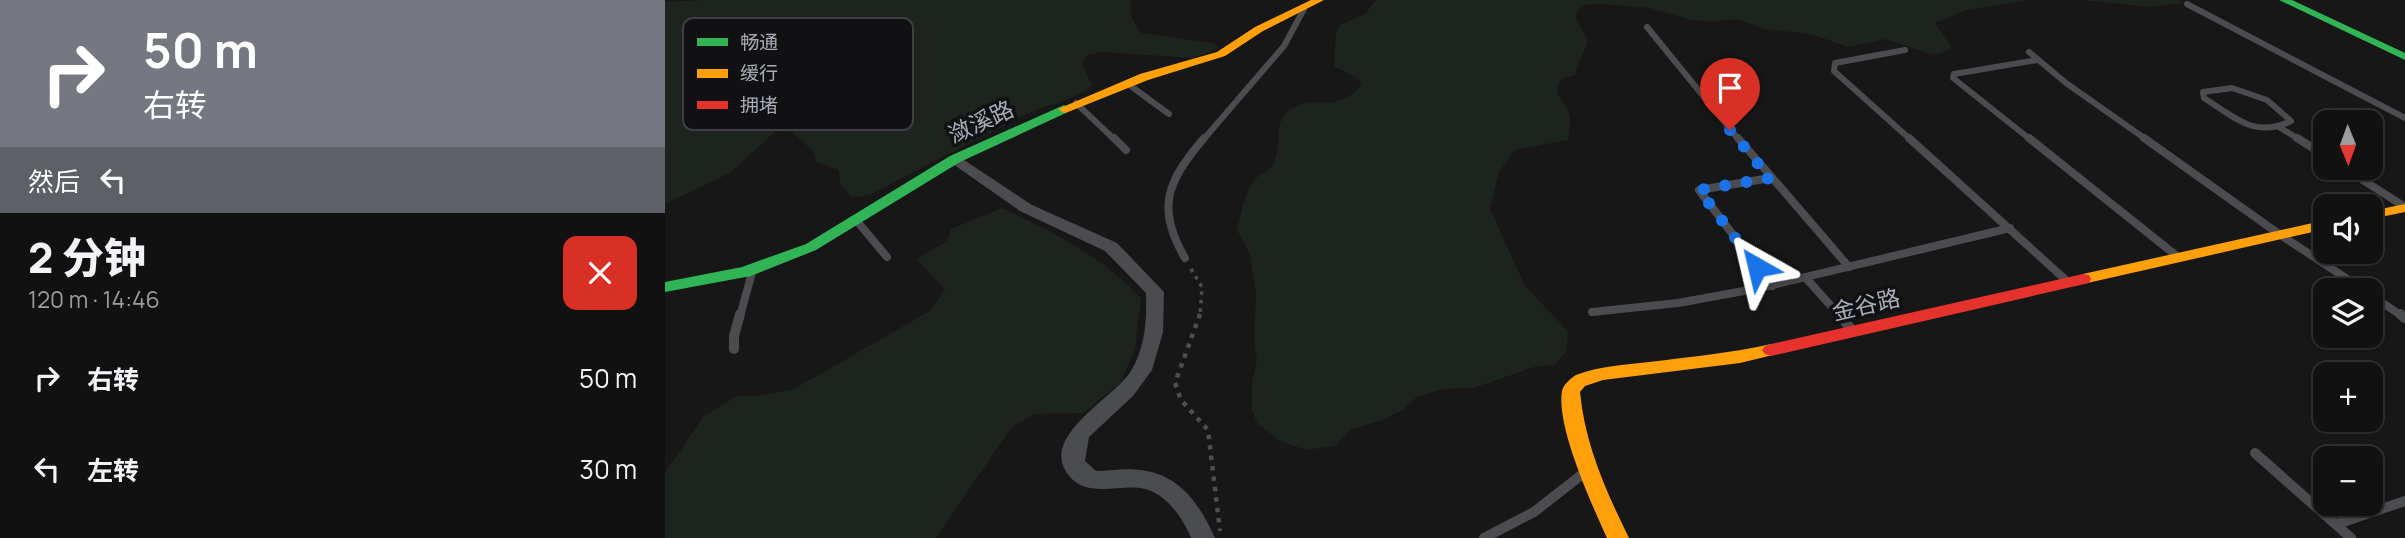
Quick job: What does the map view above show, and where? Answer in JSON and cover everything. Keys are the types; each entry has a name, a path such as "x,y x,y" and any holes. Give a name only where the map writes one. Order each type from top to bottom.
{"street":[{"name":"潋溪路","path":"665,287 753,269 811,247 955,159 1076,103 1221,54 1259,29 1319,0"},
{"path":"2284,0 2405,57"},
{"path":"2301,0 2405,48"},
{"path":"955,159 1026,208 1111,247 1155,292 1157,323 1147,359 1132,385 1084,428 1078,438 1074,459 1077,469 1094,481 1131,476 1152,481 1189,510 1203,538"},
{"path":"2383,212 2405,207"},
{"name":"金谷路","path":"1618,538 1588,469 1572,423 1571,390 1579,381 1603,374 1740,357 2313,227"}],"lane":[{"path":"2187,4 2405,118"},
{"path":"1185,258 1169,232 1166,211 1171,186 1183,163 1284,46 1304,9"},
{"path":"1647,27 1770,178 1849,267"},
{"path":"1905,50 1835,63 1834,71 2068,282"},
{"path":"2029,52 2279,234 2346,278"},
{"path":"2037,60 1954,74 1953,78 2178,257"},
{"path":"1128,84 1169,114"},
{"path":"2279,127 2291,121 2286,113 2243,89 2232,87 2203,92 2204,98 2218,109 2249,126 2259,129 2279,127 2313,148"},
{"path":"1076,103 1126,150"},
{"path":"1770,178 1699,190 1772,286"},
{"path":"2363,180 2405,207"},
{"path":"856,220 887,257"},
{"path":"1592,312 1678,303 1772,286 2010,228"},
{"path":"734,349 734,336 753,269"},
{"path":"1805,277 1853,331"},
{"path":"2383,303 2405,318"},
{"path":"2255,453 2351,538"},
{"path":"1484,538 1534,512 1588,469"},
{"path":"2337,524 2405,501"}],"path":[{"path":"1185,258 1202,287 1201,313 1175,383 1181,400 1208,430 1221,527 1217,538"}],"shaded area":[{"path":"1130,0 1132,19 1141,33 1213,43 1218,47 1193,58 1102,52 1088,55 1082,64 1092,85 1086,90 1029,113 870,195 853,198 841,186 838,170 816,162 814,152 790,130 913,130 913,18 683,18 683,130 777,130 730,173 665,204 665,2"},
{"path":"1376,0 2030,0 1966,10 1935,23 1952,48 1940,54 1931,54 1886,39 1848,47 1811,34 1764,29 1737,19 1711,22 1692,20 1650,8 1585,5 1577,10 1576,20 1588,39 1587,44 1575,75 1561,79 1558,85 1558,94 1570,116 1568,140 1515,150 1499,172 1490,209 1525,286 1568,331 1566,352 1555,365 1534,367 1474,388 1443,389 1417,397 1402,410 1380,421 1352,429 1334,446 1306,450 1280,441 1257,423 1252,410 1252,382 1257,360 1254,341 1256,294 1250,254 1237,230 1251,185 1257,177 1271,168 1276,159 1279,127 1286,113 1302,104 1335,102 1352,94 1362,85 1358,78 1334,66 1336,33 1340,25 1365,14"},
{"path":"2082,0 2180,0 2183,3 2150,7"},
{"path":"1002,208 1076,246 1110,270 1141,298 1135,349 1120,383 1083,413 1035,414 1011,428 936,538 665,538 665,473 704,416 737,396 758,396 794,389 930,311 945,290 917,259 947,241 951,229"}],"traffic: fast":[{"path":"2284,0 2405,57"},
{"path":"665,287 745,272 811,247 955,159 1064,109"}],"traffic: slow":[{"path":"1064,109 1144,77 1221,54 1259,29 1319,0"},
{"path":"2383,213 2405,208"},
{"path":"2083,279 2313,227"},
{"path":"1618,538 1581,448 1571,390 1579,381 1603,374 1740,357 1771,350"}],"traffic: jam":[{"path":"1771,350 2083,279"}],"route":[{"path":"1730,130 1770,178 1699,190 1757,267"}]}
